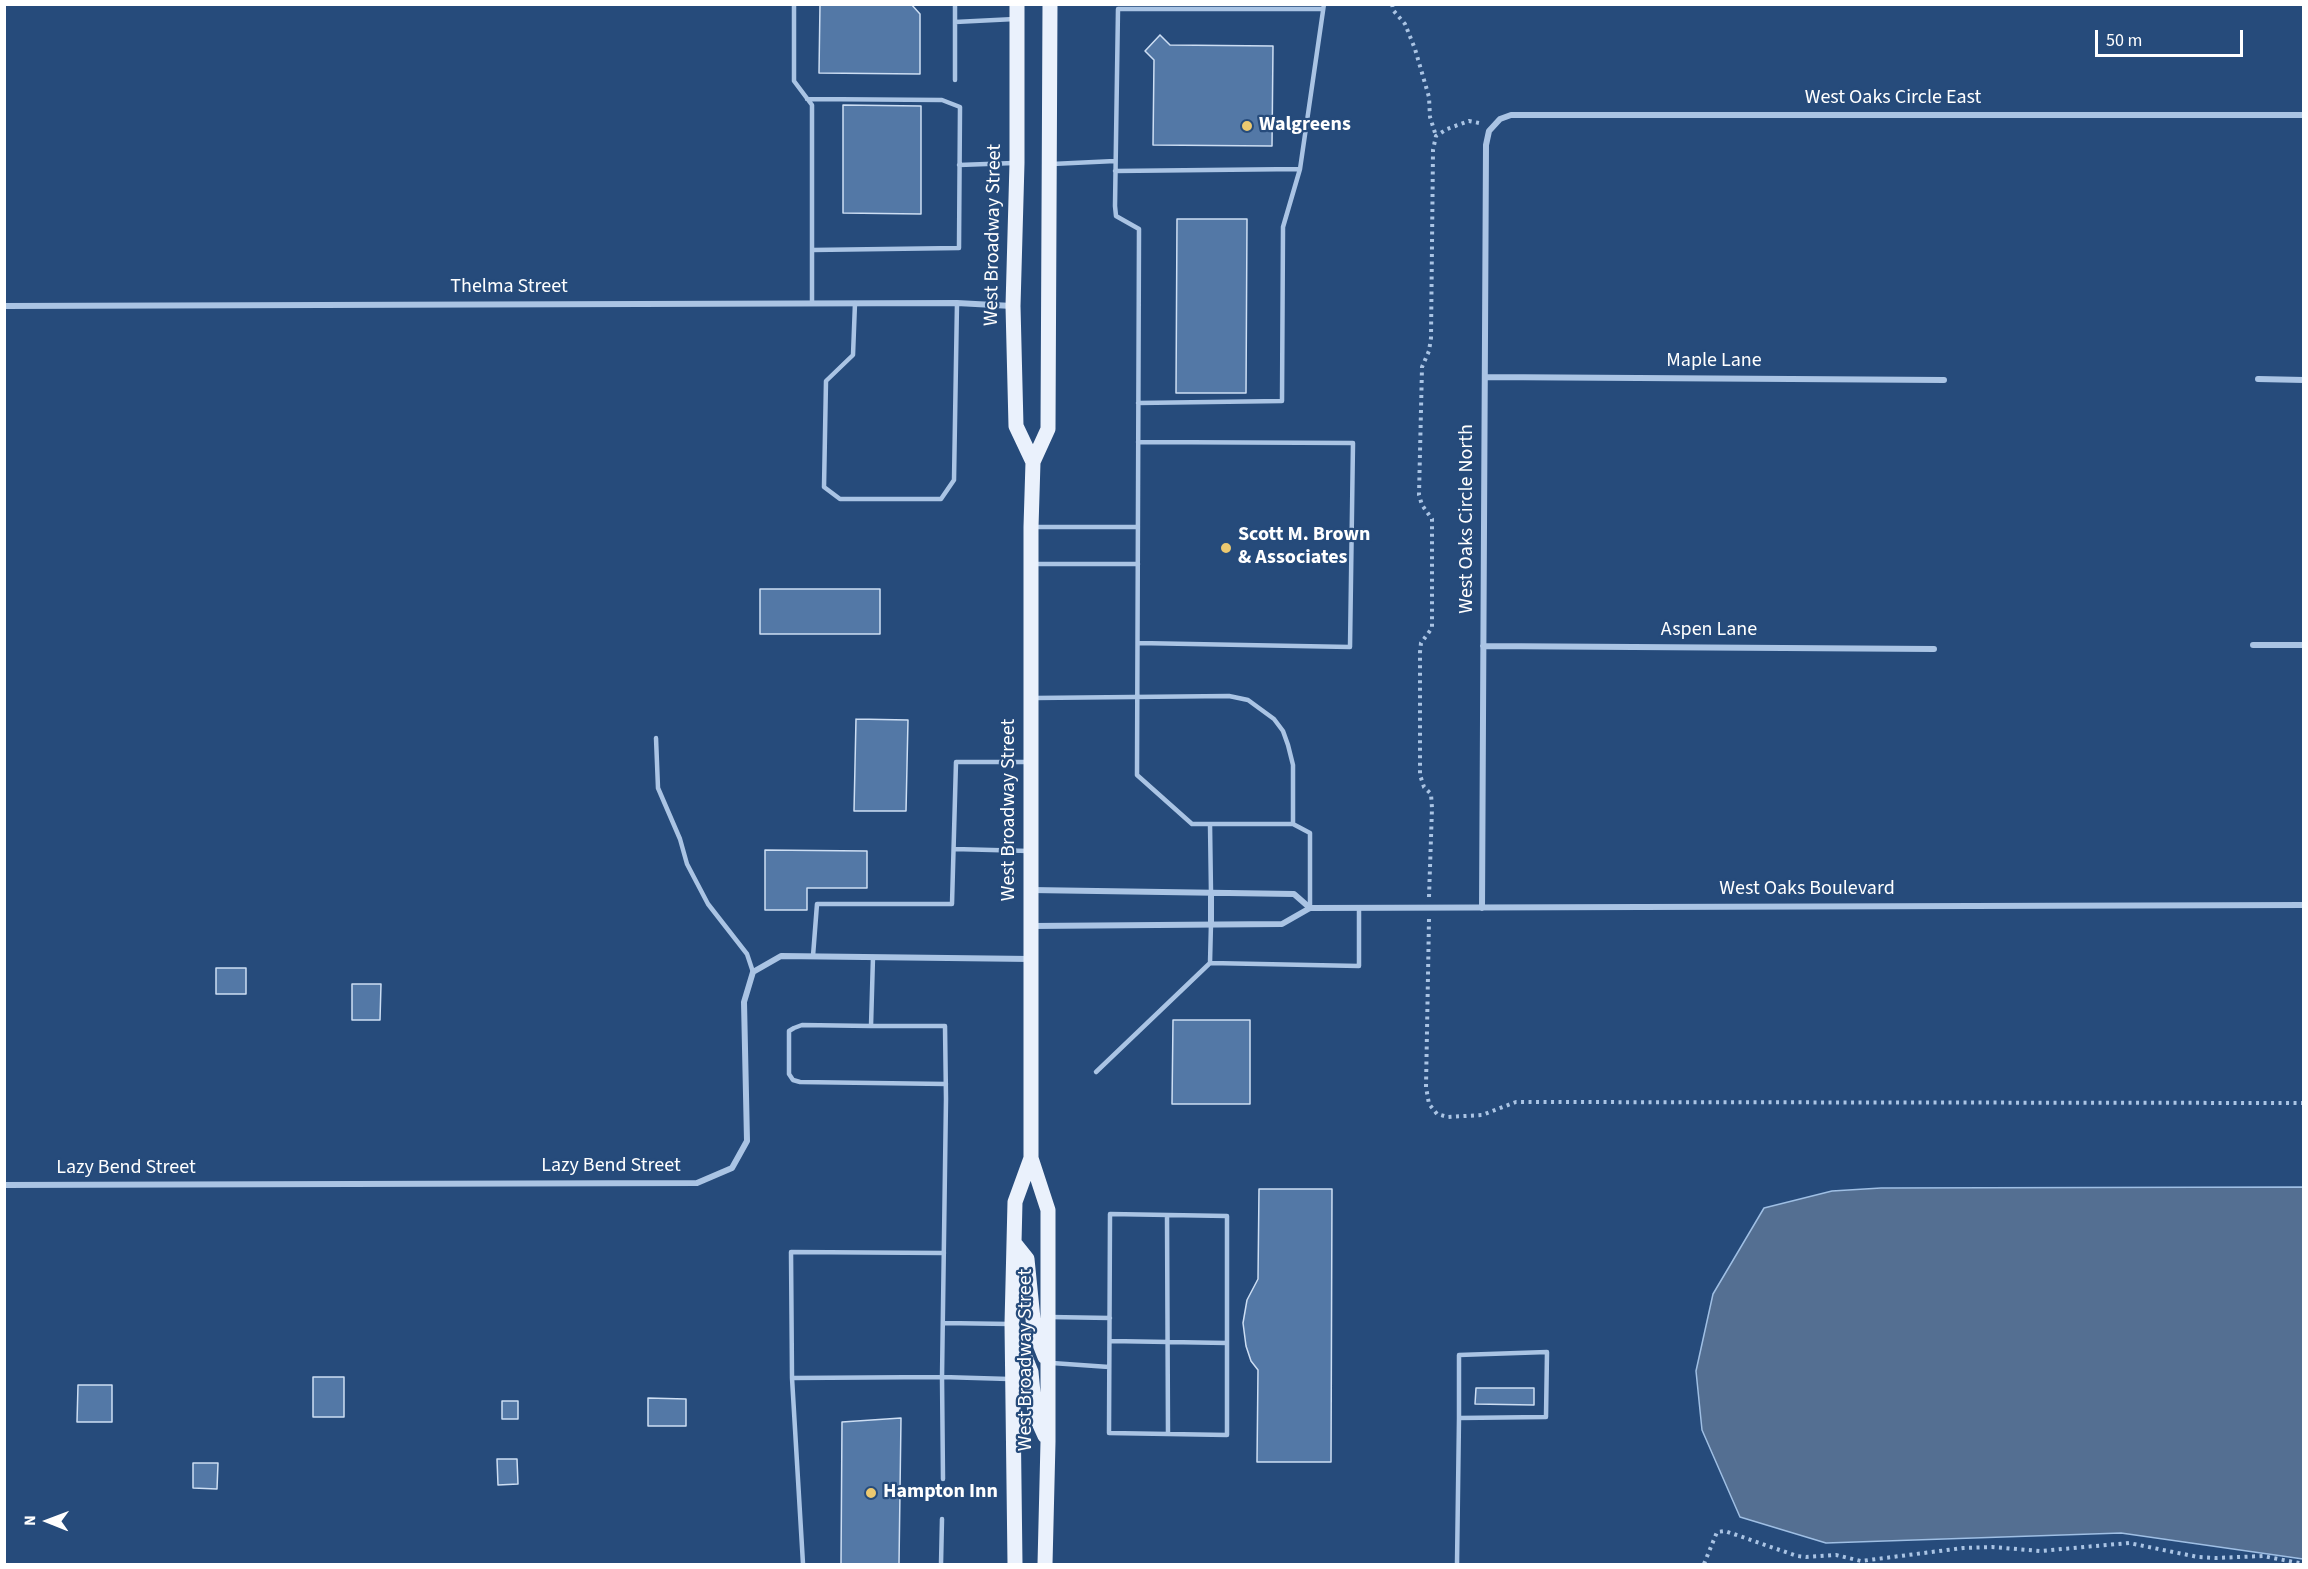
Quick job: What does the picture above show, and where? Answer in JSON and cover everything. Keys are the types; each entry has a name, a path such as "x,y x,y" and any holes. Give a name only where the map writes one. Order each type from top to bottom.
{"main road":[{"name":"West Broadway Street","path":"1045,1564 1048,1442 1048,1210 1031,1158 1031,527 1033,462 1048,429 1050,4"},
{"name":"West Broadway Street","path":"1017,12 1017,163 1013,306 1016,426 1033,462"},
{"name":"West Broadway Street","path":"1016,1564 1012,1324 1015,1202 1031,1158"},
{"path":"1015,1244 1027,1259 1034,1329 1047,1362"},
{"path":"1012,1324 1031,1372 1035,1414 1048,1442"}],"street":[{"name":"West Oaks Circle East","path":"1490,131 1500,119 1511,115 2304,116"},
{"name":"West Oaks Circle North","path":"1482,908 1486,145 1490,131"},
{"name":"Thelma Street","path":"4,306 957,303 1013,306"},
{"name":"Maple Lane","path":"1485,377 1944,380"},
{"path":"2258,379 2304,380"},
{"path":"2253,645 2304,645"},
{"name":"Aspen Lane","path":"1483,646 1934,649"},
{"name":"West Oaks Boulevard","path":"1031,890 1294,894 1310,908"},
{"path":"1211,893 1211,923"},
{"name":"West Oaks Boulevard","path":"1031,926 1282,924 1310,908 2304,905"},
{"path":"753,972 781,956 1031,959"},
{"name":"Lazy Bend Street","path":"4,1185 698,1183 732,1168 747,1141 744,1002 753,972"}],"lane":[{"path":"794,4 794,81 812,105 812,303"},
{"path":"955,4 956,80"},
{"path":"1138,403 1282,401 1283,227 1300,169 1324,7 1118,9 1115,161 1116,216 1139,229 1138,403 1138,697 1137,775 1192,824 1293,824 1310,833 1310,908"},
{"path":"955,22 1017,12"},
{"path":"807,99 942,100 960,107 959,248 812,249"},
{"path":"1050,164 1115,161"},
{"path":"959,165 1017,163"},
{"path":"1115,171 1300,169"},
{"path":"855,303 853,356 826,381 824,487 840,499 940,500 954,480 957,303"},
{"path":"1138,442 1353,443 1350,647 1138,643"},
{"path":"1031,527 1138,526"},
{"path":"1031,564 1138,564"},
{"path":"1031,698 1229,696 1248,700 1274,719 1283,731 1293,765 1293,824"},
{"path":"656,738 658,788 680,838 687,864 708,904 747,954 753,972"},
{"path":"813,957 817,904 952,904 956,762 1031,762"},
{"path":"1210,824 1211,893"},
{"path":"954,849 1031,851"},
{"path":"1210,963 1359,966 1359,908"},
{"path":"1096,1072 1210,963 1211,923"},
{"path":"871,1026 873,957"},
{"path":"943,1479 942,1377 946,1084 945,1026 802,1026 789,1031 789,1074 793,1080 800,1082 946,1084"},
{"path":"1110,1214 1167,1215 1227,1216 1227,1435 1109,1433 1110,1214"},
{"path":"1167,1215 1168,1434"},
{"path":"803,1564 792,1378 790,1252 944,1253"},
{"path":"1049,1317 1110,1318"},
{"path":"943,1323 1012,1324"},
{"path":"1110,1341 1227,1343"},
{"path":"1457,1564 1459,1418 1460,1355 1547,1352 1546,1417 1459,1418"},
{"path":"1047,1362 1109,1367"},
{"path":"792,1378 1014,1379"},
{"path":"941,1564 942,1519"}],"path":[{"path":"1392,4 1393,10 1405,24 1419,60 1436,136 1433,150 1431,338 1429,351 1422,367 1419,495 1422,505 1432,519 1432,628 1422,643 1420,652 1420,775 1424,787 1431,794 1432,808 1426,1087 1429,1104 1437,1114 1448,1117 1482,1115 1516,1102 2304,1103"},
{"path":"1436,136 1447,129 1468,122 1480,124 1490,131"},
{"path":"1704,1564 1717,1532 1725,1531 1797,1556 1844,1556 1861,1561 1963,1548 1992,1547 2040,1551 2129,1543 2198,1557 2263,1556 2304,1564"}],"water":[{"path":"2303,1187 2303,1559 2121,1533 1826,1543 1740,1517 1702,1430 1696,1371 1713,1294 1764,1208 1832,1191 1881,1188"}],"building":[{"path":"820,4 911,4 920,14 920,74 819,73"},
{"name":"Walgreens","path":"1160,35 1170,45 1273,46 1272,146 1153,145 1154,60 1145,51"},
{"path":"843,105 921,106 921,214 843,213"},
{"path":"1177,219 1247,219 1246,393 1176,393"},
{"path":"760,589 880,589 880,634 760,634"},
{"path":"856,719 908,720 906,811 854,811"},
{"path":"765,850 867,851 867,888 807,888 807,910 765,910"},
{"path":"216,968 246,968 246,994 216,994"},
{"path":"352,984 381,984 380,1020 352,1020"},
{"path":"1173,1020 1250,1020 1250,1104 1172,1104"},
{"path":"1259,1189 1332,1189 1331,1462 1257,1462 1258,1370 1251,1361 1246,1346 1243,1323 1247,1300 1258,1279"},
{"path":"313,1377 344,1377 344,1417 313,1417"},
{"path":"78,1385 112,1385 112,1422 77,1422"},
{"path":"1476,1388 1534,1388 1534,1405 1475,1404"},
{"path":"648,1398 686,1399 686,1426 648,1426"},
{"path":"502,1401 518,1401 518,1419 502,1419"},
{"name":"Hampton Inn","path":"901,1418 899,1564 841,1564 842,1422"},
{"path":"497,1459 517,1459 518,1484 498,1485"},
{"path":"193,1463 218,1463 217,1489 193,1488"}],"place":[{"name":"Walgreens","path":"1247,126"},
{"name":"Scott M. Brown & Associates","path":"1226,548"},
{"name":"Hampton Inn","path":"871,1493"}]}
